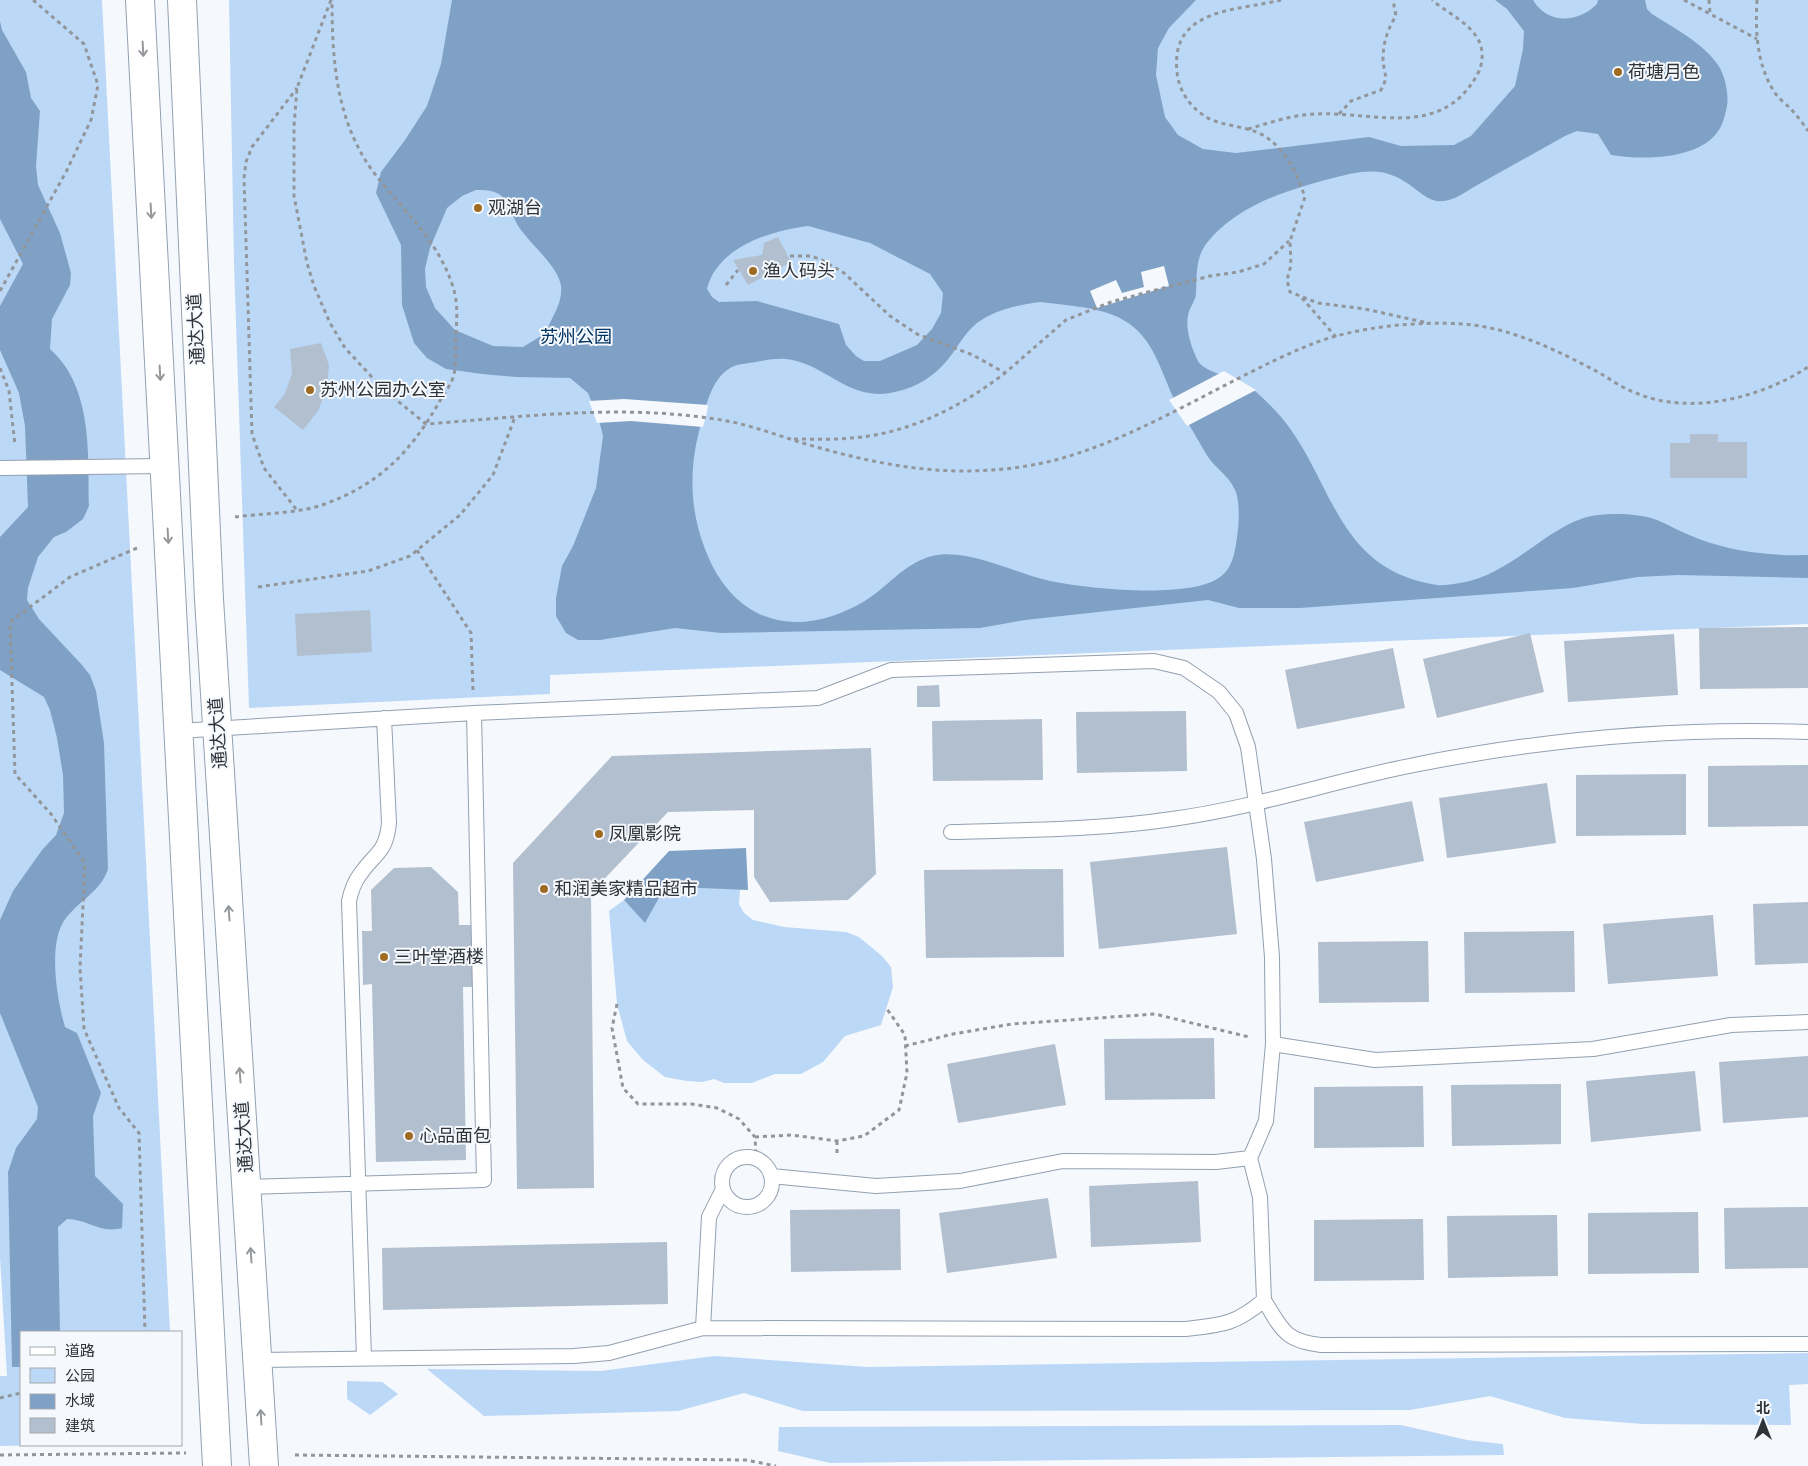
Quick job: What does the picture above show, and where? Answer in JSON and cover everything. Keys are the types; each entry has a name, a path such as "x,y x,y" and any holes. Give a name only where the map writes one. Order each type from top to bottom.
{"main road":[{"path":"140,0 216,1460"},
{"name":"通达大道","path":"182,0 205,520 263,1460"}],"lane":[{"path":"0,468 165,466"},
{"path":"178,731 474,713 818,698 891,670 1154,661 1184,668 1219,692 1236,713 1248,746 1264,859 1272,957 1273,1044 1266,1121 1250,1158 1260,1197 1264,1300 1281,1329 1299,1342 1322,1345 1808,1344"},
{"path":"247,1187 484,1180 474,713"},
{"path":"364,1358 349,902 358,876 382,851 388,838 384,718"},
{"path":"951,832 1072,829 1164,820 1256,802 1413,765 1521,746 1634,734 1755,730 1808,732"},
{"path":"1273,1044 1375,1060 1593,1049 1730,1025 1808,1022"},
{"path":"704,1328 709,1217 723,1189 724,1174 733,1162 740,1158 756,1159 768,1169 771,1176 770,1192 758,1205 741,1206 727,1197 723,1189"},
{"path":"771,1176 876,1186 960,1181 1063,1161 1216,1162 1250,1158"},
{"path":"258,1360 574,1356 609,1353 704,1328 1185,1329 1220,1325 1246,1316 1264,1300"}],"path":[{"path":"0,290 66,172 91,120 98,85 84,44 33,0"},
{"path":"205,520 297,510 324,504 363,487 376,479 405,453 426,424 454,374 457,306 454,288 440,255 421,226 400,204 371,168 353,136 340,101 332,38 332,0"},
{"path":"297,510 264,468 252,434 244,178 246,162 252,147 297,88 332,0"},
{"path":"1281,0 1260,6 1230,9 1205,17 1191,26 1183,36 1178,49 1176,69 1179,89 1192,106 1207,118 1269,138 1292,163 1305,197 1290,241 1290,265 1287,280 1290,292 1318,303 1365,309 1431,324"},
{"path":"1339,115 1350,101 1381,90 1387,79 1383,60 1386,32 1396,16 1393,0"},
{"path":"1248,130 1305,115 1416,118 1438,112 1455,101 1470,88 1480,70 1483,51 1477,37 1465,23 1449,14 1432,0"},
{"path":"1684,0 1758,39"},
{"path":"1709,0 1710,13"},
{"path":"1757,0 1755,18 1760,56 1766,79 1776,95 1792,110 1808,130"},
{"path":"297,88 294,126 294,196 314,286 330,323 345,348 382,389 426,424 619,411 714,418 882,464 914,469 974,472 1023,467 1069,457 1163,416 1314,343 1356,332 1431,324 1465,324 1509,333 1544,346 1636,394 1660,400 1700,403 1746,396 1787,381 1808,367"},
{"path":"788,439 852,438 917,424 967,399 1005,373 1066,320 1111,302 1264,264 1290,241"},
{"path":"790,256 811,256 822,260 844,273 890,316 918,334 973,355 1005,373"},
{"path":"726,284 738,270"},
{"path":"1302,298 1336,337"},
{"path":"0,368 9,391 20,468"},
{"path":"258,587 368,571 410,556 460,515 493,475 515,417"},
{"path":"417,550 471,633 474,713"},
{"path":"70,577 10,622 16,774 51,814 85,863 80,968 84,1029 119,1108 139,1133 145,1331"},
{"path":"617,1004 612,1028 623,1088 638,1104 692,1104 717,1108 739,1119 755,1137 756,1159"},
{"path":"755,1137 792,1135 837,1140 864,1136 900,1110 907,1073 905,1035 887,1009"},
{"path":"906,1046 953,1034 1012,1024 1156,1014 1273,1044"},
{"path":"0,1398 20,1393"},
{"path":"0,1455 138,1452 216,1460"},
{"path":"263,1460 746,1460 776,1466"}],"green space":[{"path":"0,0 102,0 170,1331 20,1331 20,1446 0,1446 0,1376 7,1376 0,1257"},
{"name":"苏州公园","path":"229,0 1808,0 1808,624 550,675 550,694 249,708 234,263"},
{"path":"676,887 740,889 739,904 744,913 753,920 784,927 846,932 859,937 882,956 891,967 893,987 881,1025 845,1036 823,1062 801,1074 775,1074 752,1083 724,1083 714,1079 702,1082 687,1081 665,1077 643,1060 627,1041 617,1004 609,911 624,900 645,922 659,898"},
{"path":"1808,1353 1808,1384 1789,1385 1791,1425 1643,1424 1565,1418 1490,1396 1410,1410 803,1411 744,1393 678,1411 484,1416 427,1369 601,1371 714,1356 868,1367"},
{"path":"347,1381 382,1382 398,1394 370,1415 347,1399"},
{"path":"1401,1425 1467,1440 1503,1444 1504,1455 830,1463 778,1451 779,1427"}],"water":[{"path":"452,0 1196,0 1169,28 1158,48 1156,75 1165,117 1178,135 1203,149 1236,153 1369,137 1401,146 1454,145 1471,136 1515,86 1523,49 1524,31 1507,9 1495,0 1533,0 1547,14 1555,17 1572,18 1589,10 1597,4 1598,0 1645,0 1647,9 1652,14 1688,36 1704,49 1712,57 1723,74 1726,85 1727,106 1722,124 1707,143 1695,149 1666,156 1623,157 1611,155 1598,134 1577,131 1456,197 1444,201 1426,197 1398,178 1385,173 1372,172 1359,172 1333,178 1281,194 1248,209 1232,219 1218,230 1202,250 1198,262 1196,294 1187,321 1190,339 1198,361 1202,365 1213,372 1248,386 1270,405 1291,430 1337,513 1353,537 1374,559 1401,575 1437,585 1460,583 1480,578 1498,570 1565,526 1599,515 1621,514 1651,518 1694,537 1739,550 1766,554 1808,555 1808,578 1678,575 1638,577 1573,588 1300,608 1239,608 1208,600 1025,620 980,628 721,633 675,628 600,640 578,640 566,633 556,616 556,598 562,566 573,546 596,488 603,436 588,393 570,378 516,377 446,369 427,358 414,343 402,305 401,245 376,193 381,172 427,106 441,64","holes":["476,190 491,191 502,196 517,224 549,262 559,278 561,286 560,299 546,333 523,347 493,346 455,330 435,308 426,287 425,269 430,248 447,208 462,196","808,226 870,243 930,274 943,293 941,313 932,329 917,345 880,361 864,361 856,356 846,345 839,324 757,301 719,302 712,297 707,289 713,274 733,252 762,237 793,228","1041,302 1111,314 1126,321 1150,345 1173,398 1208,457 1230,481 1236,492 1239,514 1237,537 1233,559 1228,569 1220,577 1206,584 1187,588 1165,590 1116,589 1056,582 994,563 962,555 946,554 922,559 904,570 863,602 838,614 814,621 791,622 769,618 750,609 732,594 717,574 705,549 696,518 693,487 694,455 697,440 706,407 715,383 720,376 736,365 771,359 786,359 801,362 866,393 882,394 899,391 918,384 934,373 944,364 977,323 1000,311 1015,306"]},
{"path":"0,21 2,30 26,72 31,98 40,111 36,166 38,185 60,233 71,273 70,285 52,319 50,349 64,365 74,382 81,402 88,443 89,506 83,519 66,532 54,537 38,557 28,588 27,600 39,619 90,675 96,691 104,743 108,869 105,877 90,895 66,918 60,928 55,955 55,971 59,1002 65,1027 77,1033 101,1093 93,1116 95,1176 123,1204 122,1228 100,1228 81,1221 67,1219 58,1227 60,1331 20,1331 20,1367 12,1367 8,1172 16,1148 37,1119 38,1107 0,1013 0,920 13,891 42,850 56,835 64,813 63,775 50,710 44,697 0,670 0,537 28,507 25,426 19,393 0,350 0,306 23,264 0,219"},
{"path":"746,848 748,890 676,887 659,898 645,923 624,900 669,851"}],"pier":[{"path":"1164,266 1169,286 1097,308 1090,291 1116,280 1122,293 1144,287 1141,272"},
{"path":"1224,371 1256,390 1187,426 1169,400"},
{"path":"624,399 708,405 703,427 631,421 597,423 589,401"}],"building":[{"path":"778,237 791,262 748,285 733,260 762,255 764,243"},
{"path":"321,343 329,365 327,388 318,411 303,430 274,407 285,394 292,373 290,349"},
{"path":"1690,434 1718,434 1718,442 1747,442 1747,478 1670,478 1670,443 1690,443"},
{"path":"370,610 372,652 297,656 295,614"},
{"path":"1808,627 1808,688 1700,689 1699,628"},
{"path":"1530,633 1544,692 1437,718 1423,659"},
{"path":"1674,634 1678,695 1568,702 1564,641"},
{"path":"1393,648 1405,708 1297,729 1285,670"},
{"path":"939,685 940,707 917,707 917,686"},
{"path":"1186,711 1187,771 1077,773 1076,712"},
{"path":"1042,719 1043,780 933,781 932,721"},
{"path":"871,748 876,874 848,900 770,902 754,877 754,810 668,812 591,893 594,1188 517,1189 513,863 612,756"},
{"path":"1808,765 1808,826 1708,827 1708,766"},
{"path":"1686,774 1686,835 1576,836 1576,775"},
{"path":"1547,783 1556,843 1447,858 1439,798"},
{"path":"1412,801 1424,861 1316,882 1304,822"},
{"path":"1227,847 1237,934 1099,949 1090,862"},
{"path":"431,867 458,892 459,925 472,925 473,987 463,987 466,1160 376,1162 372,984 363,985 362,931 372,931 371,890 394,868"},
{"path":"1063,869 1064,957 926,958 924,870"},
{"path":"1808,902 1808,963 1755,965 1753,904"},
{"path":"1713,915 1718,976 1608,984 1603,924"},
{"path":"1574,931 1575,992 1465,993 1464,932"},
{"path":"1428,941 1429,1002 1319,1003 1318,942"},
{"path":"1214,1038 1215,1099 1105,1100 1104,1039"},
{"path":"1055,1044 1066,1105 958,1123 947,1064"},
{"path":"1808,1056 1808,1117 1723,1123 1719,1062"},
{"path":"1695,1071 1701,1131 1591,1142 1586,1081"},
{"path":"1561,1084 1561,1144 1452,1146 1451,1085"},
{"path":"1423,1086 1424,1147 1314,1148 1314,1087"},
{"path":"1198,1181 1201,1242 1091,1247 1089,1186"},
{"path":"1048,1198 1057,1258 947,1273 939,1213"},
{"path":"1808,1207 1808,1268 1725,1269 1724,1208"},
{"path":"900,1209 901,1270 791,1272 790,1210"},
{"path":"1698,1212 1699,1273 1588,1274 1588,1213"},
{"path":"1557,1215 1558,1276 1448,1278 1447,1216"},
{"path":"1423,1219 1424,1280 1314,1281 1314,1220"},
{"path":"667,1242 668,1304 383,1310 382,1248"}],"place":[{"name":"荷塘月色","path":"1618,72"},
{"name":"观湖台","path":"478,208"},
{"name":"渔人码头","path":"753,271"},
{"name":"苏州公园办公室","path":"310,390"},
{"name":"凤凰影院","path":"599,834"},
{"name":"和润美家精品超市","path":"544,889"},
{"name":"三叶堂酒楼","path":"384,957"},
{"name":"心品面包","path":"409,1136"}]}
